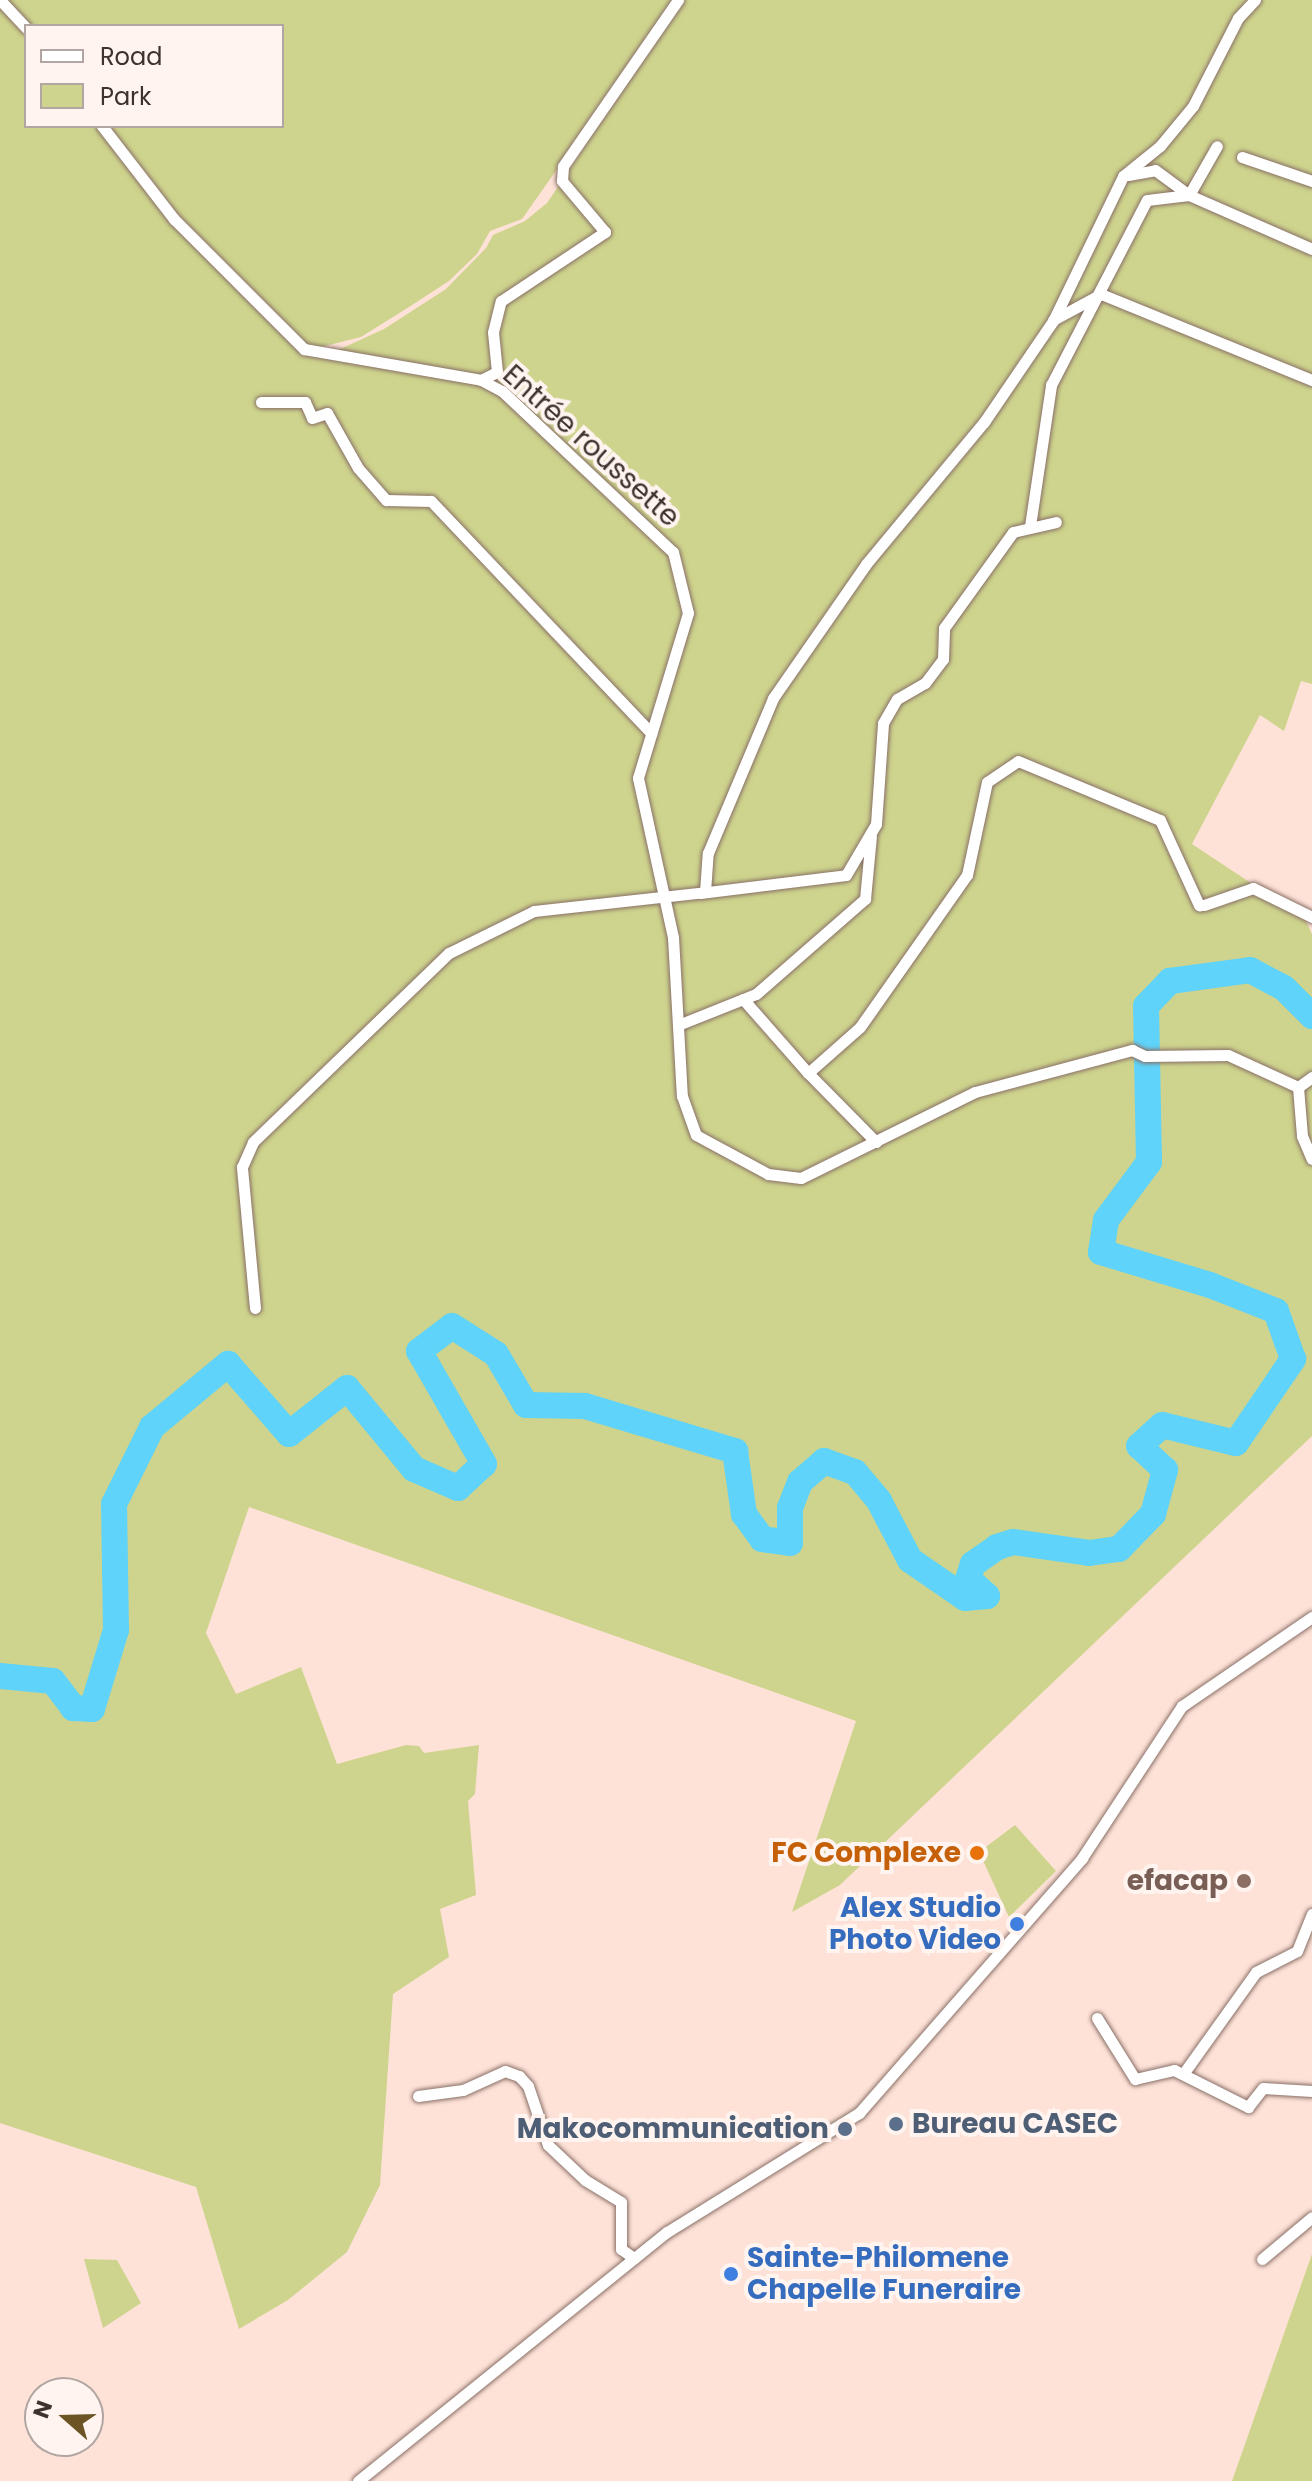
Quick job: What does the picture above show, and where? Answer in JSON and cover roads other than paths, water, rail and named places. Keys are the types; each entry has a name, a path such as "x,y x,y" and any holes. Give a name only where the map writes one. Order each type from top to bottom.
{"street":[{"path":"481,380 497,372 493,332 501,301 605,232 562,181 563,166 678,0"},
{"path":"699,893 705,892 708,853 773,698 866,564 984,422 1053,321 1123,176 1160,146 1193,106 1238,18 1255,0"},
{"path":"1,1 24,26"},
{"name":"Entrée roussette","path":"104,128 174,219 304,349 481,380 502,391 673,552 688,613 638,778 673,937 682,1096 696,1135 768,1174 801,1178 975,1092 1132,1050 1145,1056 1228,1055 1298,1087"},
{"path":"1189,195 1217,146"},
{"path":"1242,157 1312,181"},
{"path":"1123,176 1155,170 1189,195 1312,249"},
{"path":"1030,526 1051,385 1101,294 1147,200 1189,195"},
{"path":"1053,321 1101,294"},
{"path":"1101,294 1312,380"},
{"path":"261,402 305,402 312,418 327,413 358,468 386,500 431,501 651,733"},
{"path":"678,1025 756,994 865,899 883,723 897,699 925,683 943,659 944,628 1013,532 1056,522"},
{"path":"808,1073 860,1027 967,875 987,782 1018,761 1160,820 1202,905 1253,888 1312,917"},
{"path":"255,1308 242,1167 253,1142 290,1101 449,953 534,911 846,875 872,830"},
{"path":"743,999 808,1073 876,1142"},
{"path":"1312,1077 1298,1087 1302,1136 1312,1159"},
{"path":"358,2481 667,2232 859,2113 1082,1858 1182,1706 1312,1617"},
{"path":"1183,2074 1256,1972 1297,1951 1312,1914"},
{"path":"1097,2018 1135,2079 1174,2070 1248,2107 1263,2088 1312,2091"},
{"path":"418,2096 463,2090 505,2071 519,2076 528,2086 548,2145 585,2180 621,2202 621,2249 634,2258"},
{"path":"1262,2259 1312,2217"}],"waterway":[{"path":"0,1676 53,1681 73,1708 92,1709 116,1630 114,1504 152,1427 228,1364 289,1434 347,1388 414,1469 458,1488 484,1464 419,1351 452,1326 496,1354 526,1405 585,1406 735,1451 744,1514 762,1539 790,1543 790,1508 800,1482 824,1461 855,1472 879,1501 910,1560 965,1598 987,1596 968,1579 973,1564 997,1547 1013,1542 1089,1553 1119,1549 1153,1514 1165,1470 1139,1446 1162,1425 1236,1443 1293,1359 1276,1311 1210,1285 1101,1252 1106,1220 1149,1162 1146,1006 1170,981 1250,970 1284,988 1312,1016"}],"place":[{"name":"FC Complexe","path":"977,1853"},
{"name":"efacap","path":"1244,1881"},
{"name":"Alex Studio Photo Video","path":"1017,1924"},
{"name":"Bureau CASEC","path":"896,2124"},
{"name":"Makocommunication","path":"845,2129"},
{"name":"Sainte-Philomene Chapelle Funeraire","path":"731,2274"}]}
